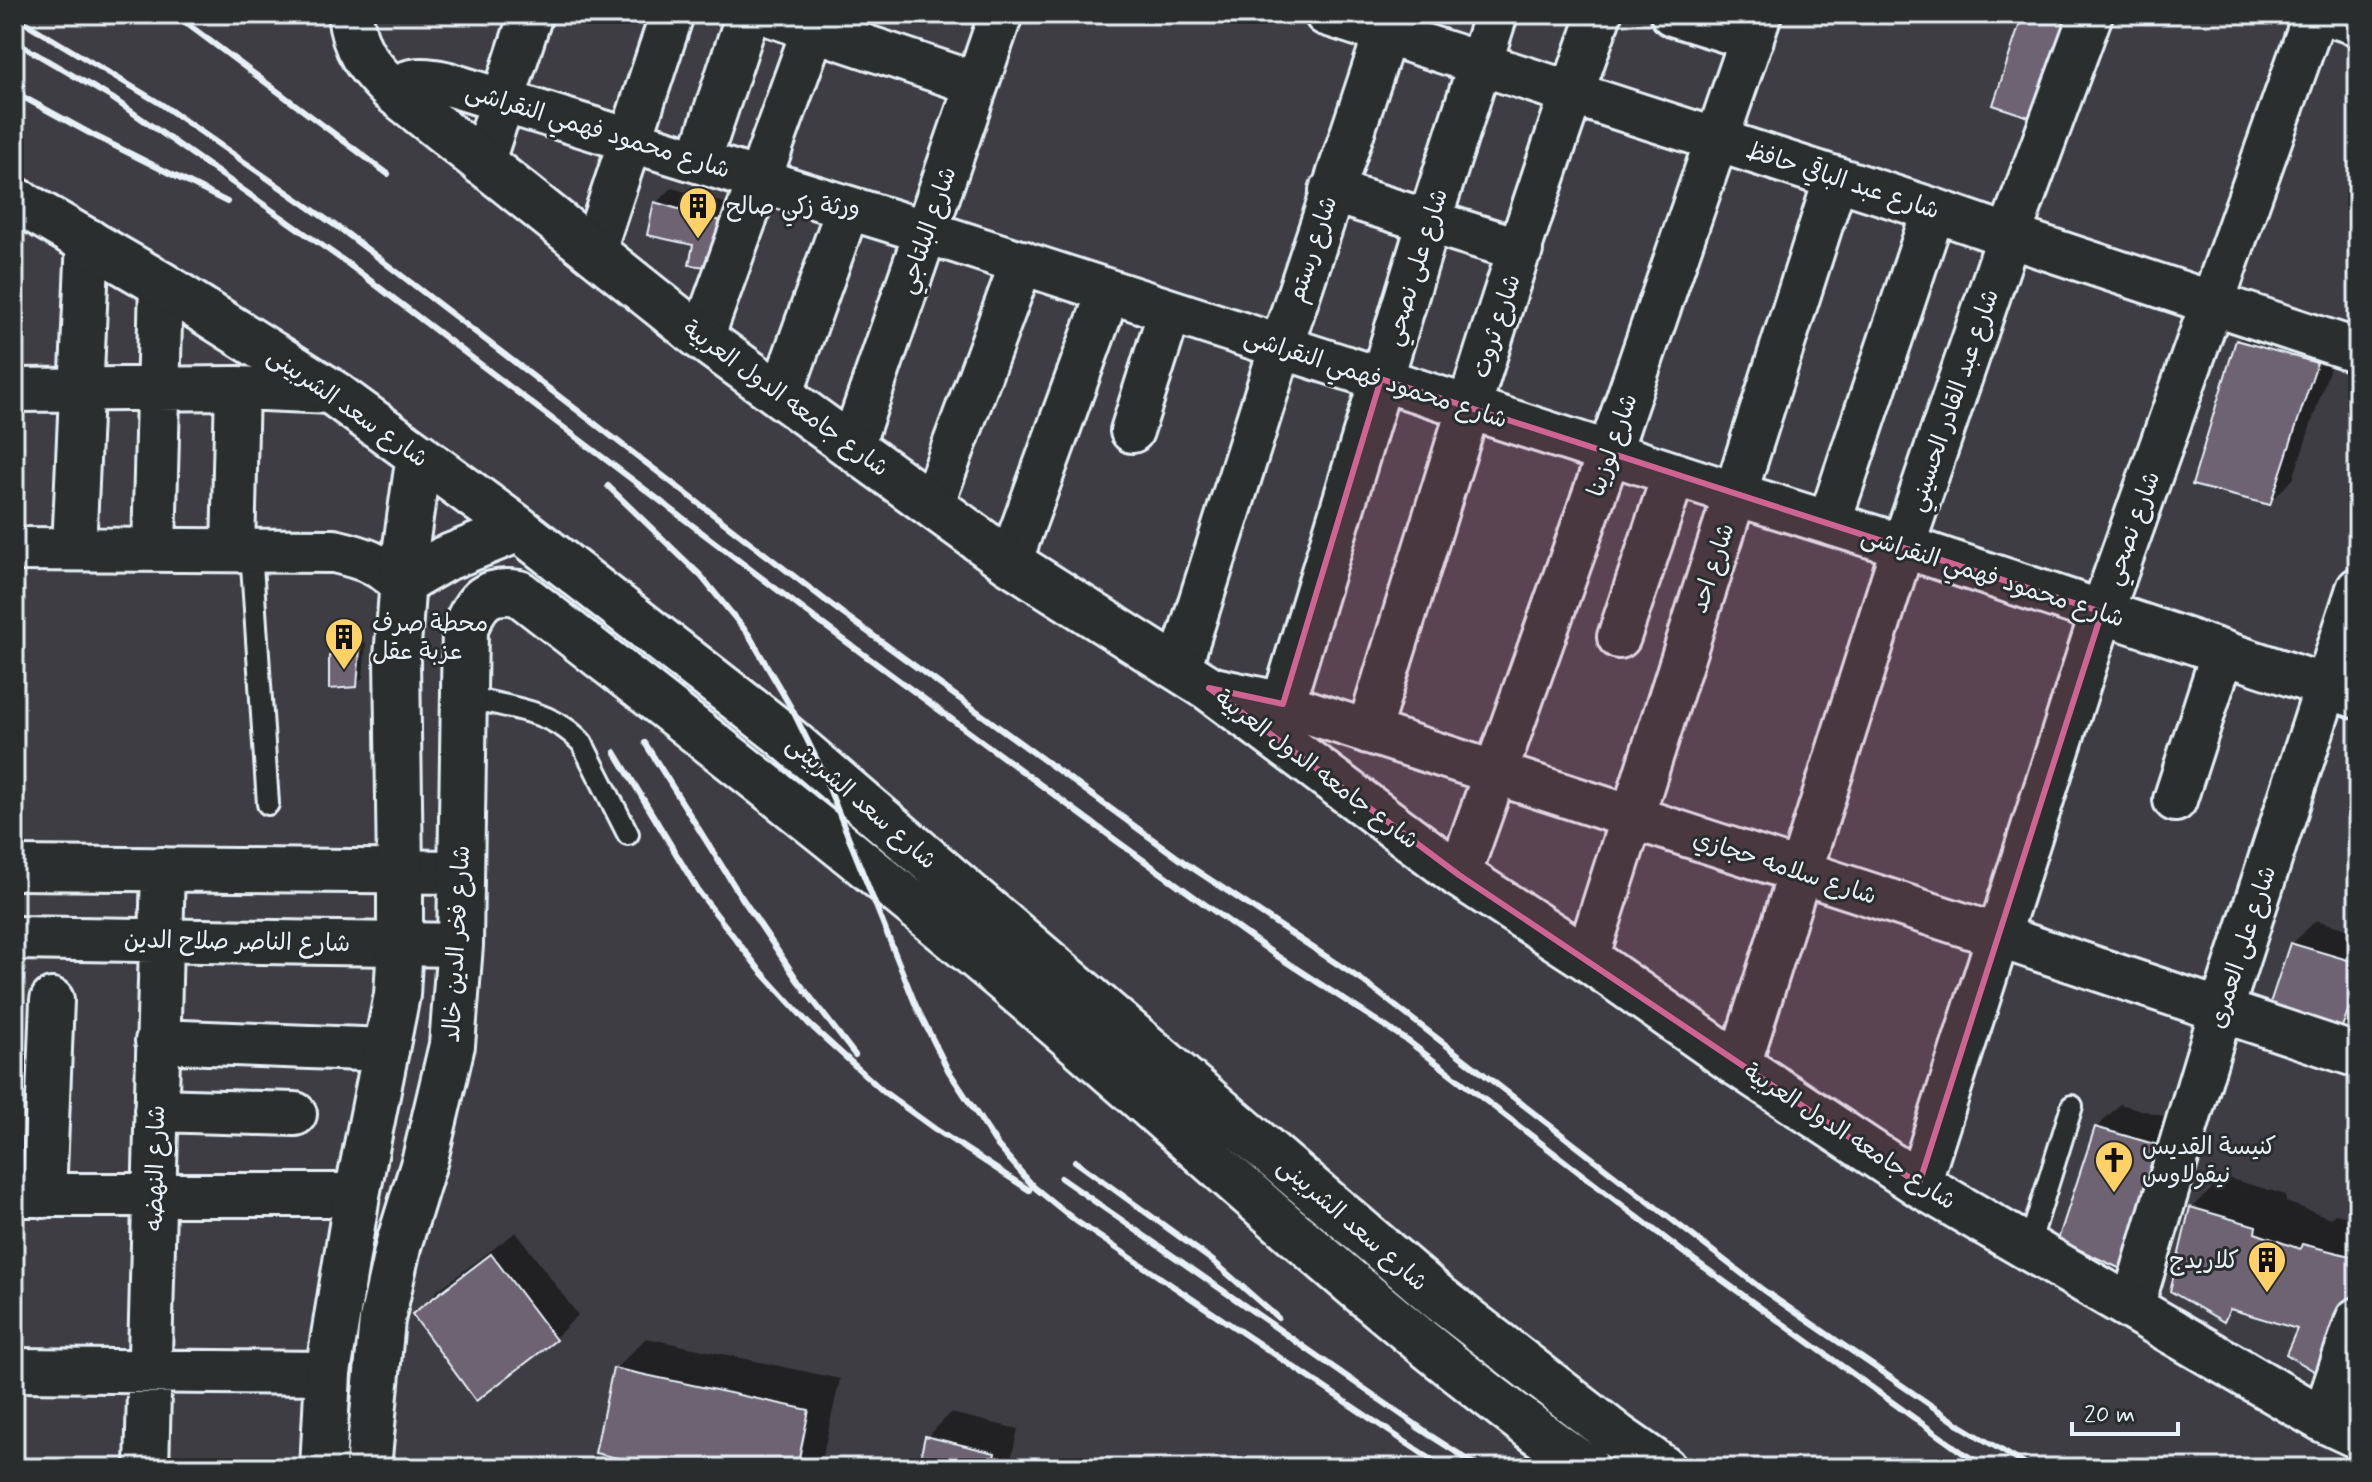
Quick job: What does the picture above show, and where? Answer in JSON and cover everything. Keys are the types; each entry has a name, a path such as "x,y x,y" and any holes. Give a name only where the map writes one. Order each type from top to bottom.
{"main road":[{"name":"شارع جامعه الدول العربية","path":"350,14 358,48 367,64 392,90 702,338 1010,562 1194,678 1459,875 1587,958 1739,1065 1919,1184 2341,1428"},
{"path":"2331,14 2358,23"},
{"name":"شارع سعد الشربينى","path":"14,199 161,284 332,392 519,529 781,733 1439,1298 1663,1468"},
{"path":"323,1468 328,1373 357,1195 397,995 400,872 397,658 402,583 419,455"},
{"path":"402,583 444,559 519,529"},
{"name":"شارع فخر الدين خالد","path":"368,1468 382,1320 399,1243 425,1159 452,1045 460,945 465,628 474,607 488,594 504,591 519,593"},
{"name":"شارع سعد الشربينى","path":"519,593 902,893 1401,1325 1587,1468"},
{"path":"751,773 781,733"},
{"path":"2341,1428 2358,1320"}],"street":[{"path":"482,164 531,14"},
{"path":"594,250 672,14"},
{"path":"699,161 748,14"},
{"path":"768,14 816,22 977,84"},
{"name":"شارع البلتاجي","path":"852,446 1001,14"},
{"name":"شارع عبد الباقي حافظ","path":"1326,14 1389,24 1480,65 1717,139 2358,351"},
{"name":"شارع على نصحي","path":"1283,704 1429,222 1496,14"},
{"name":"شارع ثروت","path":"1368,732 1572,92 1600,14"},
{"path":"1672,14 1756,27"},
{"name":"شارع عبد القادر الحسيني","path":"1739,1065 1903,546 2009,236 2091,14"},
{"name":"شارع نصحي","path":"1919,1184 2102,612 2315,14"},
{"path":"702,338 816,22"},
{"name":"شارع رستم","path":"1194,678 1281,347 1389,24"},
{"name":"شارع لوزينا","path":"1459,875 1756,27"},
{"name":"شارع محمود فهمي النقراشى","path":"392,90 404,82 431,80 699,161 1903,546 2342,692"},
{"name":"شارع احد","path":"1587,958 1836,178"},
{"path":"1331,191 1521,250"},
{"path":"781,395 848,208"},
{"path":"1829,523 1934,210"},
{"path":"74,549 88,240"},
{"path":"932,505 1022,262"},
{"path":"154,549 161,284"},
{"path":"1010,562 1109,291"},
{"path":"1132,431 1170,311"},
{"path":"14,390 237,388 332,392"},
{"path":"237,388 242,550"},
{"path":"1619,637 1674,474"},
{"path":"14,549 334,551 364,558 383,567 402,583"},
{"name":"شارع على العمرى","path":"2132,1307 2221,1011 2342,692 2358,589"},
{"path":"2175,800 2223,652"},
{"name":"شارع سلامه حجازي","path":"1194,678 1283,704 1998,936 2358,1056"},
{"path":"14,868 461,872"},
{"name":"شارع النهضه","path":"147,1468 163,869"},
{"name":"شارع الناصر صلاح الدين","path":"14,938 460,945"},
{"path":"52,1000 29,1196 357,1195"},
{"path":"157,1041 387,1050"},
{"path":"156,1110 295,1114"},
{"path":"14,1370 328,1373"}],"lane":[{"path":"242,550 268,804"},
{"path":"465,697 546,717 572,732 582,743 628,834"},
{"path":"2028,1248 2072,1106"}],"highlighted area":[{"path":"1381,379 2102,612 1919,1184 1459,875 1209,688 1283,704"}],"building":[{"path":"2023,14 2067,14 2032,118 1993,105"},
{"name":"ورثة زكي صالح","path":"654,202 731,224 716,268 689,265 693,245 647,235"},
{"path":"2236,340 2317,363 2270,505 2192,485"},
{"name":"محطة صرف عزبة عقل","path":"360,648 357,687 329,689 329,656"},
{"path":"2290,943 2358,963 2358,1008 2350,1006 2340,1032 2268,1009"},
{"name":"كنيسة القديس نيقولاوس","path":"2095,1127 2168,1148 2132,1274 2058,1240"},
{"name":"كلاريدج","path":"2190,1207 2256,1226 2255,1233 2300,1249 2302,1244 2358,1258 2358,1297 2329,1380 2286,1354 2297,1329 2230,1309 2224,1322 2170,1291"},
{"path":"491,1254 556,1340 476,1401 412,1314"},
{"path":"613,1368 809,1410 797,1468 661,1468 595,1453"},
{"path":"925,1436 995,1453 992,1468 918,1468"}],"railway":[{"path":"174,14 388,174"},
{"path":"14,16 161,104 346,233 842,613 1188,865 1363,981 1763,1290 1961,1426 2031,1468"},
{"path":"14,41 112,98 347,263 821,623 1125,847 1274,954 1408,1041 1683,1252 1988,1468"},
{"path":"14,92 227,202"},
{"path":"608,486 701,576 749,635 793,711 820,766 916,1006 948,1070 998,1146 1034,1187 1076,1221 1444,1468"},
{"path":"645,743 740,895 798,981 855,1055"},
{"path":"615,752 699,892 759,969 809,1024 884,1092 1029,1190"},
{"path":"1075,1161 1213,1261 1278,1318"},
{"path":"1061,1178 1425,1431"},
{"path":"1417,1427 1481,1468"}],"place":[{"name":"ورثة زكي صالح","path":"698,240"},
{"name":"محطة صرف عزبة عقل","path":"344,671"},
{"name":"كنيسة القديس نيقولاوس","path":"2114,1194"},
{"name":"كلاريدج","path":"2267,1294"}]}
